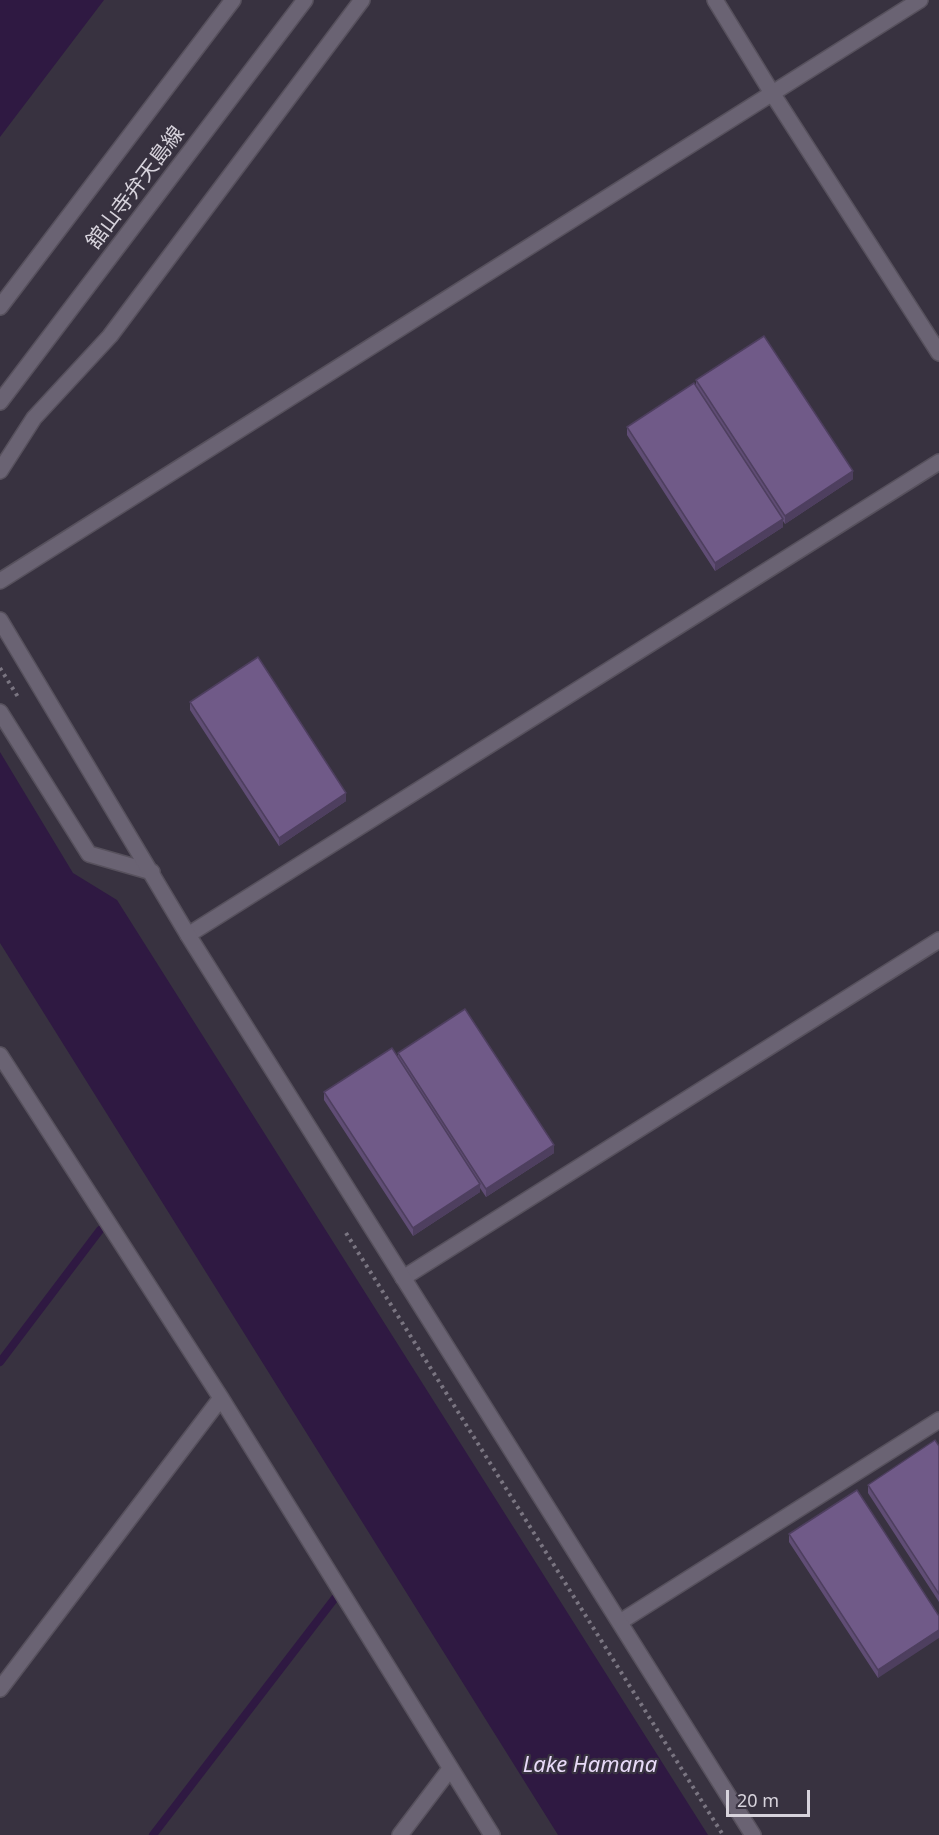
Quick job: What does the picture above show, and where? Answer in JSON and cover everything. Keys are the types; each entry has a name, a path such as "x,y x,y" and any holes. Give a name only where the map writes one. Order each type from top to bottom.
{"street":[{"path":"0,308 233,0"},
{"name":"舘山寺弁天島線","path":"0,402 305,0"},
{"path":"0,471 34,418 110,336 362,0"},
{"path":"715,0 939,353"},
{"path":"0,581 920,0"},
{"path":"188,936 939,462"},
{"path":"0,620 188,936 753,1835"},
{"path":"0,712 90,855 152,872"},
{"path":"404,1278 939,940"},
{"path":"0,1055 221,1398 492,1835"},
{"path":"0,1689 221,1398"},
{"path":"620,1622 939,1420"},
{"path":"400,1835 450,1769"}],"water":[{"path":"0,0 104,0 0,137"},
{"name":"Lake Hamana","path":"0,752 73,873 117,900 708,1835 558,1835 0,943"}],"building":[{"path":"764,336 853,471 785,516 696,380"},
{"path":"694,383 783,519 715,563 627,427"},
{"path":"258,657 346,793 279,838 190,702"},
{"path":"465,1009 554,1145 486,1189 398,1053"},
{"path":"392,1048 480,1184 413,1228 324,1092"},
{"path":"935,1440 939,1446 939,1594 868,1485"},
{"path":"857,1490 939,1616 939,1630 878,1670 789,1534"}],"waterway":[{"path":"0,1362 100,1230"},
{"path":"153,1835 335,1598"}]}
